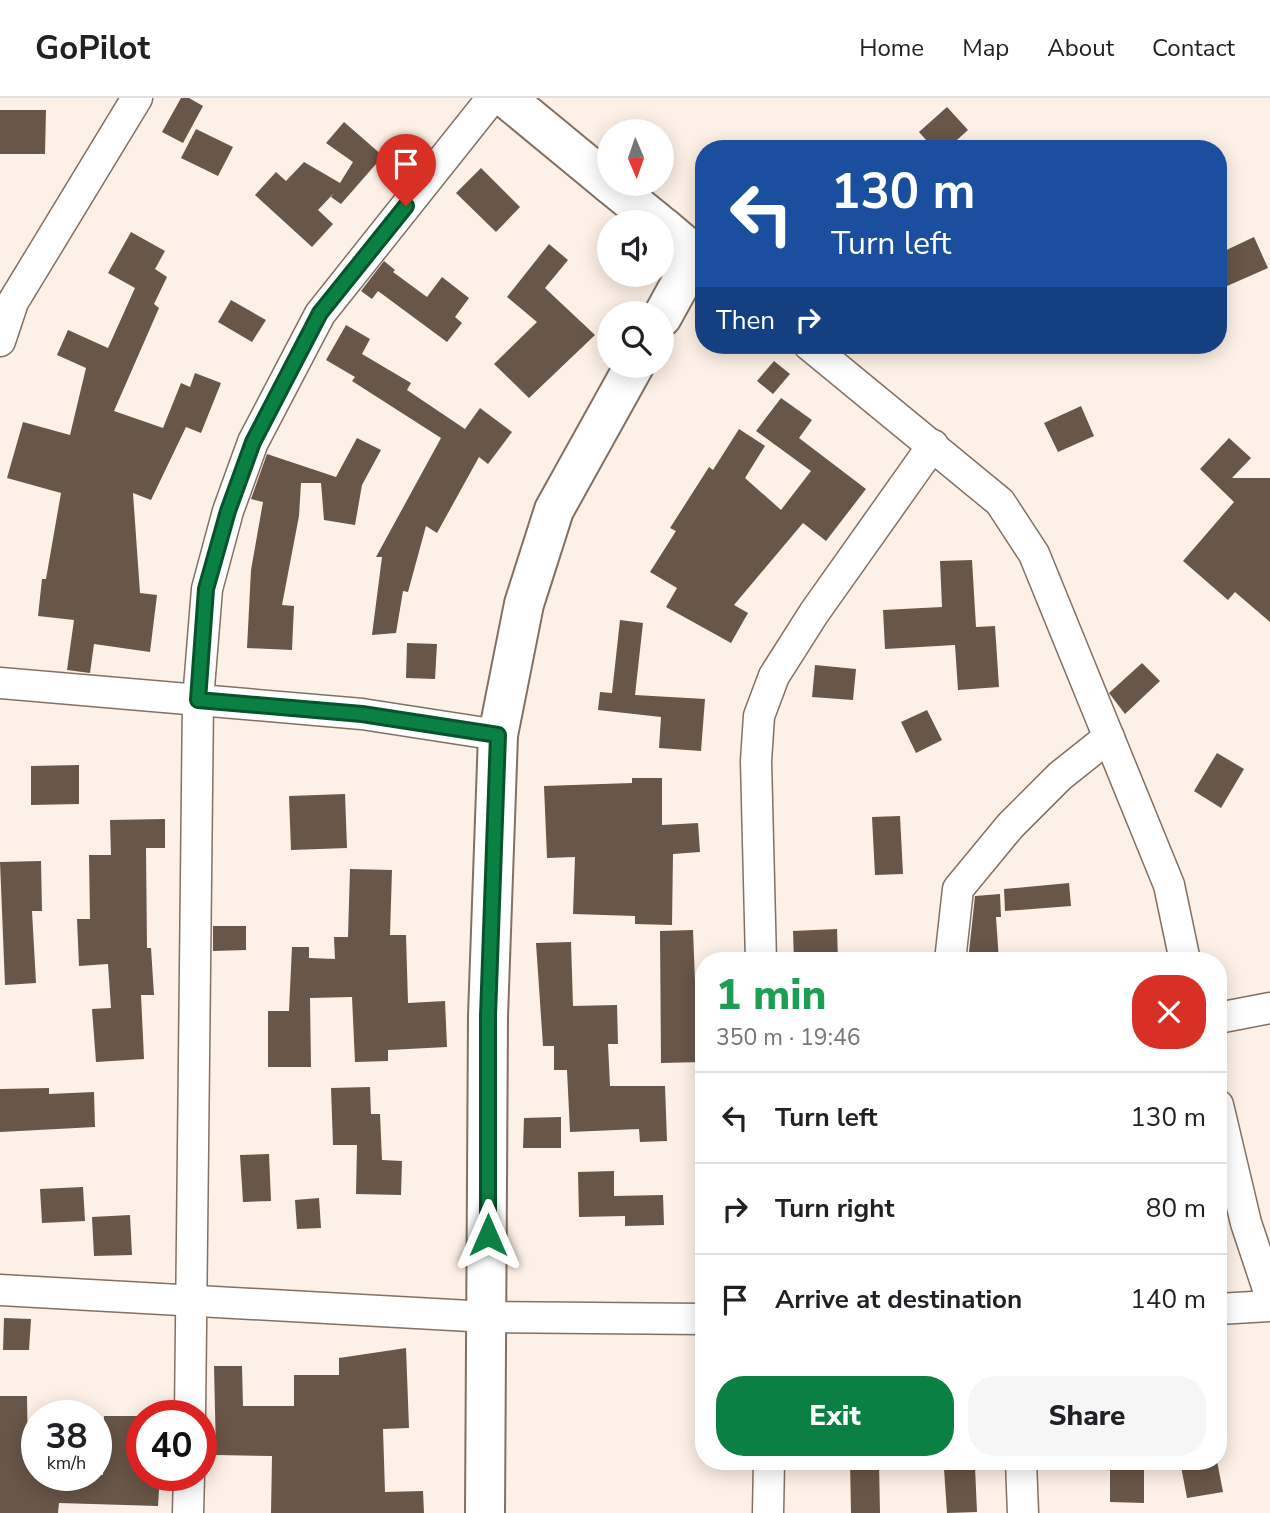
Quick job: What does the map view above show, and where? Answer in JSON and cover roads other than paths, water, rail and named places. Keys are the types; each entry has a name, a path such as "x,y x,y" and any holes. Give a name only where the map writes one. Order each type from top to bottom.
{"street":[{"path":"0,341 13,302 136,98"},
{"path":"190,1400 198,700 206,589 228,511 253,442 320,313 492,98"},
{"path":"506,98 597,172"},
{"path":"626,196 643,210"},
{"path":"674,236 695,254"},
{"path":"672,301 695,266"},
{"path":"820,354 933,444 1000,502 1034,554 1169,885 1183,952"},
{"path":"485,1513 488,1016 498,735 524,604 554,510 627,378"},
{"path":"761,952 756,761 759,716 774,676 814,612 933,444"},
{"path":"0,683 362,714 498,735"},
{"path":"951,952 958,889 1010,826 1060,776 1109,737"},
{"path":"1227,1016 1270,1008"},
{"path":"1227,1143 1246,1223 1270,1295"},
{"path":"0,1290 193,1298 488,1317 695,1319"},
{"path":"1227,1308 1270,1306"},
{"path":"768,1513 769,1470"},
{"path":"1021,1470 1023,1513"},
{"path":"188,1513 189,1491"}]}
